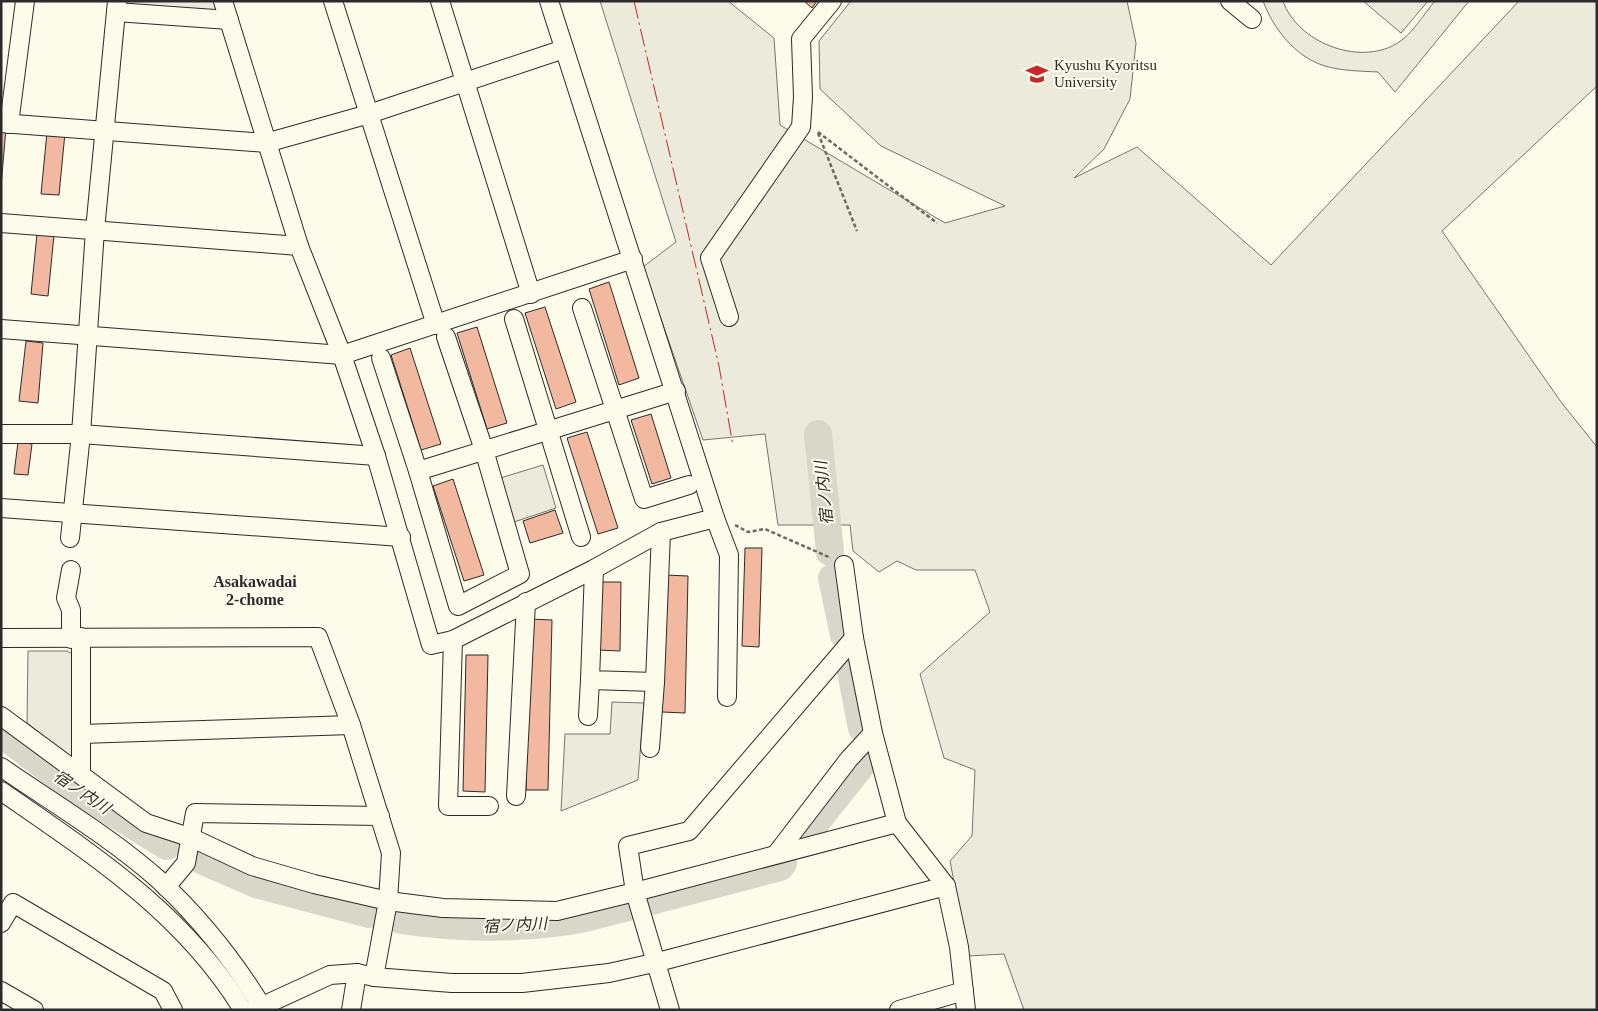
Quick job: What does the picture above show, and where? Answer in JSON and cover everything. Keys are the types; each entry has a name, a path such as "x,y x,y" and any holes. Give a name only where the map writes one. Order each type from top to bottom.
{"street":[{"path":"25,1 5,123 266,143 369,114 564,49"},
{"path":"223,1 299,246 342,354 376,456 431,645 453,640 594,569 661,532 715,518"},
{"path":"333,1 441,331 484,450 520,574 458,606 418,472 381,358"},
{"path":"440,1 531,294"},
{"path":"549,1 715,518 729,555 727,698"},
{"path":"729,317 710,258 801,127 804,97 801,38 832,1"},
{"path":"1230,1 1252,19"},
{"path":"70,538 81,434 95,230 117,6 230,20"},
{"path":"1,223 299,246"},
{"path":"1,329 342,354 441,331 531,294 633,259"},
{"path":"582,308 644,499 688,485"},
{"path":"514,319 580,536"},
{"path":"418,472 676,392"},
{"path":"1,434 81,434 376,456"},
{"path":"1,508 401,537"},
{"path":"650,748 661,532"},
{"path":"844,565 854,638 873,734 897,823 946,886 958,947 966,1010"},
{"path":"588,716 594,569"},
{"path":"71,570 66,598 72,610 76,638 81,774"},
{"path":"516,796 526,602"},
{"path":"1,638 318,637 351,725 391,853 388,901 365,975 351,1010"},
{"path":"670,1010 658,962 635,892 628,846 689,831 854,638"},
{"path":"453,640 448,806 490,806"},
{"path":"590,680 654,682"},
{"path":"1,716 146,823 192,838 252,866 314,884 388,901 443,908 557,911 897,823"},
{"path":"81,734 351,725"},
{"path":"777,853 849,758 873,734"},
{"path":"1,767 131,857 166,887 213,937 237,967 260,1008 330,975 365,975 452,984 522,983 609,973 658,962 946,886"},
{"path":"1,791 101,860 148,898 195,943 224,979 243,1010"},
{"path":"166,887 186,863 195,813 380,816"},
{"path":"1,923 13,904 163,991 173,1010"},
{"path":"1,991 34,1010"},
{"path":"899,1010 964,991"}],"path":[{"path":"814,124 857,231"},
{"path":"818,132 937,223"},
{"path":"715,518 726,519 748,532 765,529 822,551"}],"shaded area":[{"path":"124,1 219,1 218,11 126,4"},
{"path":"600,1 728,1 774,38 780,125 945,223 1005,206 881,146 820,89 819,41 851,1 1127,1 1136,43 1130,99 1104,149 1074,178 1137,147 1271,265 1519,1 1597,1 1597,86 1442,231 1561,402 1597,447 1597,1010 1024,1010 1004,954 968,956 950,861 972,836 975,770 944,758 920,674 990,612 975,570 916,570 897,561 879,572 853,551 850,525 778,525 765,434 703,440 643,267 676,242"},
{"path":"1263,1 1283,1 1290,16 1301,28 1330,46 1347,51 1364,52 1381,50 1402,40 1435,1 1469,1 1395,92 1378,72 1331,68 1304,56 1279,31"},
{"path":"1363,1 1428,1 1401,33"},
{"path":"543,465 556,508 511,523 497,479"},
{"path":"28,651 67,651 74,655 72,758 27,723"},
{"path":"612,702 644,703 638,780 561,811 565,734 610,734"}],"building":[{"path":"804,1 817,1 812,8"},
{"path":"1,128 6,128 1,187"},
{"path":"47,132 65,133 59,195 41,194"},
{"path":"37,234 54,235 48,296 31,294"},
{"path":"609,282 639,378 619,385 589,289"},
{"path":"545,307 576,402 556,409 525,313"},
{"path":"477,327 507,423 487,429 457,333"},
{"path":"26,341 43,343 38,403 19,401"},
{"path":"410,348 441,444 421,450 391,355"},
{"path":"651,414 671,478 652,484 631,420"},
{"path":"587,432 618,528 598,534 567,438"},
{"path":"18,442 32,444 28,475 14,474"},
{"path":"453,479 484,575 464,581 433,486"},
{"path":"555,510 563,533 530,543 523,521"},
{"path":"745,548 762,548 759,647 742,646"},
{"path":"665,575 688,576 685,713 662,712"},
{"path":"599,582 621,582 620,651 598,650"},
{"path":"530,619 552,620 548,790 526,790"},
{"path":"466,655 488,655 485,792 463,791"}],"waterway":[{"name":"宿ノ内川","path":"818,434 830,552"},
{"name":"宿ノ内川","path":"832,578 844,635"},
{"name":"宿ノ内川","path":"849,661 862,728"},
{"name":"宿ノ内川","path":"1,733 74,789 167,846"},
{"name":"宿ノ内川","path":"805,836 868,757"},
{"name":"宿ノ内川","path":"203,861 256,884 369,914"},
{"name":"宿ノ内川","path":"651,901 780,867 783,863"},
{"name":"宿ノ内川","path":"401,920 441,925 521,926 578,920 628,907"}],"power":[{"path":"634,1 719,366 733,446"}],"place":[{"name":"Kyushu Kyoritsu University","path":"1037,74"}],"district":[{"name":"Asakawadai 2-chome","path":"255,590"}]}
